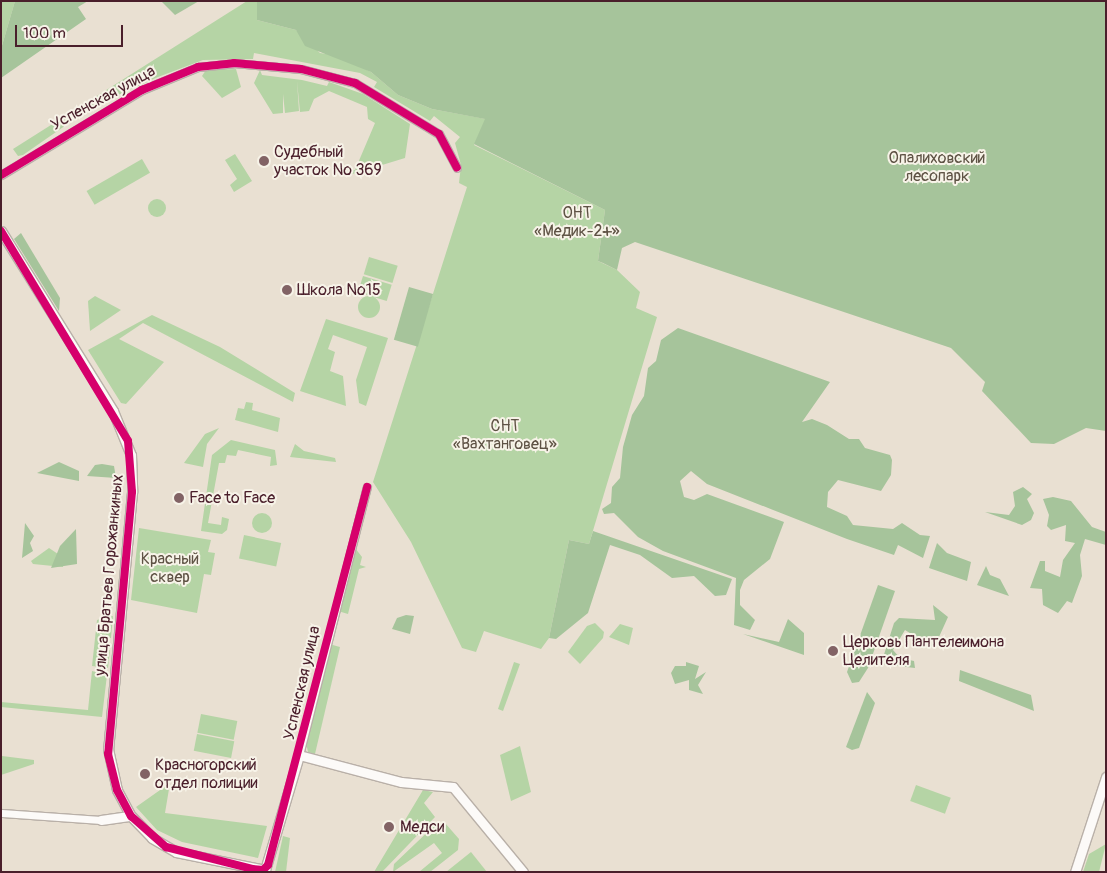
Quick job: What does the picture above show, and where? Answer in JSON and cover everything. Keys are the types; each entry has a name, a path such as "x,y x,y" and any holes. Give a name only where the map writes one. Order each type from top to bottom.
{"street":[{"name":"Успенская улица","path":"1,175 121,101 186,71 221,63 293,68 355,83 439,134 457,168"},
{"name":"улица Братьев Горожанкиных","path":"1,232 113,411 131,454 132,492 108,754 117,790 131,816 170,849 252,870"},
{"name":"Успенская улица","path":"252,870 263,870 268,865 299,755 367,487"},
{"path":"299,755 400,782 453,787 524,872"},
{"path":"1075,872 1106,777"},
{"path":"1,813 101,820 131,816"}],"green space":[{"path":"1,1 15,1 1,49"},
{"path":"15,1 88,1 78,7 86,19 1,78 1,49"},
{"path":"161,1 199,1 175,15"},
{"name":"СНТ «Вахтанговец»","path":"247,1 257,1 257,20 296,30 320,53 340,56 371,72 398,95 432,109 486,119 474,145 605,210 598,261 617,270 640,292 636,308 657,317 589,544 569,540 549,638 541,649 484,631 476,652 462,648 411,542 373,482 467,187 459,183 461,165 455,143 460,137 434,116 430,121 374,87 377,82 360,73 254,53 253,59 203,60 158,77 92,107 23,155 18,156 13,149"},
{"name":"Опалиховский лесопарк","path":"257,1 1106,1 1106,431 1086,428 1054,444 1031,443 982,391 985,382 951,348 635,242 622,248 617,270 598,261 605,210 474,144 485,119 432,109 398,95 371,72 305,46 296,30 257,20"},
{"path":"236,69 241,87 222,98 202,76 206,70"},
{"path":"260,70 262,75 302,80 327,86 329,82 363,94 410,124 405,158 346,176 349,170 355,170 375,123 368,119 367,107 329,91 314,99 309,111 300,112 297,81 299,111 285,113 283,94 283,113 273,114 254,83"},
{"path":"235,154 252,181 234,192 230,185 237,179 225,160"},
{"path":"142,159 150,173 95,205 87,191"},
{"path":"153,199 161,199 166,204 164,215 153,217 148,212 148,204"},
{"path":"21,233 60,298 59,311 14,239"},
{"path":"369,257 398,266 392,283 364,274"},
{"path":"363,276 392,285 387,301 358,292"},
{"path":"409,287 433,294 418,347 394,340"},
{"path":"95,296 121,310 90,331 88,301"},
{"path":"369,296 377,299 380,307 377,315 369,318 361,315 358,307 361,299"},
{"path":"152,315 220,347 295,393 293,402 143,323 119,339 164,362 126,404 121,403 88,350"},
{"path":"326,319 388,338 366,406 359,403 356,380 367,347 333,335 328,349 335,352 330,371 343,376 346,406 300,391"},
{"path":"678,328 830,382 802,422 812,419 827,425 849,439 859,439 865,448 890,455 892,460 891,475 881,491 838,480 828,492 827,507 847,516 853,525 893,529 902,523 920,535 930,536 923,558 898,545 894,555 847,539 707,484 691,471 680,481 684,497 694,500 707,494 784,522 770,559 744,580 740,590 740,605 755,620 750,630 734,625 736,578 663,551 638,537 614,513 604,514 602,509 611,503 612,487 620,478 623,447 632,415 644,396 648,368 656,361 661,340"},
{"path":"246,402 253,403 252,410 280,418 278,432 235,420 238,408 244,409"},
{"path":"219,428 207,444 203,467 184,463 205,434"},
{"path":"231,440 275,450 277,465 270,466 271,457 238,450 236,456 227,455 225,463 219,463 208,523 221,525 222,517 229,519 227,530 222,534 201,531 212,455"},
{"path":"295,444 304,451 335,458 336,462 290,457"},
{"path":"59,462 79,471 79,481 37,473"},
{"path":"95,465 114,466 116,478 87,476"},
{"path":"1023,487 1032,494 1027,499 1034,513 1031,520 1022,525 985,512 1009,515 1015,506 1013,492"},
{"path":"1053,497 1071,501 1092,527 1106,532 1106,545 1085,539 1080,555 1082,576 1072,603 1067,601 1058,613 1043,605 1042,589 1030,588 1040,561 1045,561 1045,571 1060,577 1063,560 1075,543 1065,541 1066,525 1051,530 1047,526 1049,515 1043,499"},
{"path":"262,513 269,516 272,523 269,530 262,533 255,530 252,523 255,516"},
{"path":"25,523 34,536 30,543 33,551 22,558"},
{"name":"Красный сквер","path":"139,528 211,540 208,552 215,553 211,575 204,574 197,613 131,600"},
{"path":"76,529 77,564 51,568 60,546"},
{"path":"593,531 732,579 726,595 715,596 694,576 672,578 640,555 610,545 588,613 556,639 549,638 569,540 589,544"},
{"path":"244,535 281,543 276,566 239,558"},
{"path":"937,543 947,553 971,562 967,581 929,568"},
{"path":"49,548 64,558 63,567 33,564 31,561"},
{"path":"355,548 362,557 360,565 366,567 359,569 348,614 338,611"},
{"path":"986,566 990,575 1000,579 1009,596 977,585"},
{"path":"878,585 895,591 868,668 859,682 852,683 847,672"},
{"path":"933,605 948,617 934,648 905,630 893,650 900,658 914,661 915,668 881,664 894,623 899,618 935,620"},
{"path":"406,615 414,616 410,634 392,629 397,618"},
{"path":"113,616 111,638 103,637 103,649 110,650 108,668 92,666 97,620"},
{"path":"788,619 804,633 804,655 743,634 779,642"},
{"path":"595,623 604,632 603,638 580,664 568,652 587,626"},
{"path":"620,624 633,628 629,645 609,637"},
{"path":"329,644 340,647 315,754 308,752 305,738"},
{"path":"514,662 520,664 503,711 498,709"},
{"path":"686,662 699,666 695,679 706,672 698,685 703,694 689,690 689,680 675,684 671,673 675,666 686,666"},
{"path":"960,670 1031,695 1034,711 959,681"},
{"path":"92,671 107,675 102,717 1,707 1,702 88,710"},
{"path":"867,692 875,703 859,748 852,750 846,747"},
{"path":"201,714 237,721 234,740 197,733"},
{"path":"197,734 234,741 231,758 194,751"},
{"path":"520,746 531,792 511,801 500,755"},
{"path":"2,756 34,760 34,764 1,775"},
{"path":"170,783 165,813 267,826 258,858 182,842 157,830 136,807"},
{"path":"916,785 951,798 945,814 910,801"},
{"path":"423,790 433,792 424,803 435,817 382,872 374,872"},
{"path":"437,823 445,823 459,839 458,850 430,872 419,872 442,853 434,843 393,872 394,864"},
{"path":"283,836 290,838 286,872 275,872"},
{"path":"1106,844 1099,872 1083,872 1089,854"},
{"path":"471,852 487,872 446,872"}],"cycle path":[{"path":"1,175 142,90 198,67 234,63 301,69 355,83 439,134 457,168"},
{"path":"1,231 128,441 132,492 108,754 117,790 131,816 166,847 252,869 263,870 268,865 367,487"}],"place":[{"name":"Судебный участок № 369","path":"264,161"},
{"name":"Школа №15","path":"287,290"},
{"name":"Face to Face","path":"179,498"},
{"name":"Церковь Пантелеимона Целителя","path":"833,651"},
{"name":"Красногорский отдел полиции","path":"145,774"},
{"name":"Медси","path":"389,827"}],"park label":[{"name":"ОНТ «Медик-2+»","path":"577,222"}]}
